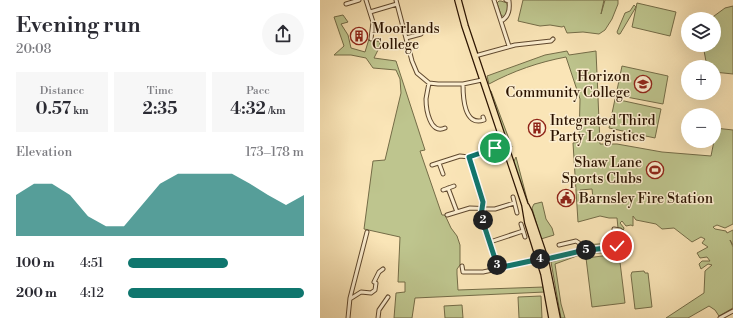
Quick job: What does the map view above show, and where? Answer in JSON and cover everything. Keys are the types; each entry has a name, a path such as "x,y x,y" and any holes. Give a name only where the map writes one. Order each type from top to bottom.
{"highway":[{"path":"458,0 482,80 524,205 529,212 557,318"},
{"path":"542,259 552,318"}],"street":[{"path":"346,4 359,0"},
{"path":"366,0 373,22 371,39"},
{"path":"396,0 412,61 417,73 429,83 463,84 482,80"},
{"path":"494,0 509,46"},
{"path":"501,22 509,12 509,1 506,0"},
{"path":"370,12 397,4"},
{"path":"406,38 421,34"},
{"path":"475,56 509,46 553,39"},
{"path":"398,46 408,45"},
{"path":"429,83 426,99 432,124 440,130 445,128"},
{"path":"463,84 463,95 470,118 479,122 484,120 483,117"},
{"path":"432,165 460,156 469,157 495,146 498,154"},
{"path":"469,157 483,202 481,216 498,268"},
{"path":"439,163 443,174"},
{"path":"443,190 454,186"},
{"path":"448,188 457,212"},
{"path":"513,197 517,213"},
{"path":"447,215 470,208 495,209 514,203"},
{"path":"521,224 525,237"},
{"path":"462,266 462,270 464,272 483,272 581,251 616,246 624,234 620,230 614,229"},
{"path":"490,242 523,231"},
{"path":"348,318 350,299 367,232"},
{"path":"558,245 576,241 579,244 581,251"},
{"path":"350,299 361,292 371,293 375,290 376,283 374,282 379,272 383,269"},
{"path":"378,318 379,310 388,297"},
{"path":"720,318 733,311"}],"green space":[{"path":"523,0 604,0 601,14 605,0 618,0 618,4 612,19 605,30 599,34 583,32 567,33 564,26 540,26 518,21"},
{"path":"499,1 507,3 508,7 504,17 501,15 497,3"},
{"path":"637,3 676,12 670,36 632,27"},
{"path":"634,5 636,7 620,34 618,34 617,32 625,13 630,11"},
{"path":"733,6 733,74 721,73 721,60 706,60 704,52 721,52 721,12 720,12 725,8"},
{"path":"343,15 348,22 341,24 348,35 351,48 365,52 369,39 380,42 374,58 396,61 425,150 420,151 442,215 445,215 451,228 457,236 460,245 460,265 457,269 458,290 544,287 545,292 415,298 412,318 394,318 396,293 405,292 405,282 398,282 400,237 364,229 373,161 385,160 401,93 400,79 396,70 373,68 366,58 351,55 334,55 344,46 334,17"},
{"path":"567,51 569,55 596,51 600,144 617,144 662,152 711,156 713,148 721,148 721,129 733,130 733,224 725,228 717,225 713,227 715,229 726,231 727,233 733,230 733,245 730,240 733,247 733,308 719,316 715,310 709,306 688,318 666,318 704,293 705,271 712,265 708,264 701,269 699,264 702,261 710,261 707,257 700,258 697,253 708,247 702,243 705,239 701,237 692,242 674,228 662,229 656,224 636,220 633,216 633,226 626,226 622,221 620,223 624,228 623,231 618,228 617,218 600,216 578,222 573,143 579,142 580,99 566,57 526,68 489,84 487,76 545,55","holes":["592,189 593,198 580,199 580,190"]},
{"path":"622,66 668,76 663,104 616,95"},
{"path":"488,89 491,91 512,147 508,145"},
{"path":"615,99 661,109 655,138 609,128"},
{"path":"516,157 528,202 513,163"},
{"path":"542,202 546,219 552,228 554,235 541,239 532,208 534,204"},
{"path":"617,231 621,234 617,243 614,245 584,247 584,245 613,243 614,234 617,234"},
{"path":"625,247 625,249 620,250 618,253 586,253 614,250"},
{"path":"583,254 555,264 561,304 565,318 561,318 551,262"},
{"path":"619,254 625,303 592,307 586,258"},
{"path":"644,271 645,273 648,273 652,307 635,309 631,275 632,272"},
{"path":"541,296 542,318 519,318 518,297"},
{"path":"462,305 463,318 445,318 444,306"}],"place":[{"name":"Moorlands College","path":"359,36"},
{"name":"Horizon Community College","path":"643,84"},
{"name":"Integrated Third Party Logistics","path":"537,128"},
{"name":"Shaw Lane Sports Clubs","path":"655,170"},
{"name":"Barnsley Fire Station","path":"566,198"}],"route":[{"path":"495,148 469,157 483,202 481,216 498,268 589,249 617,246"}]}
